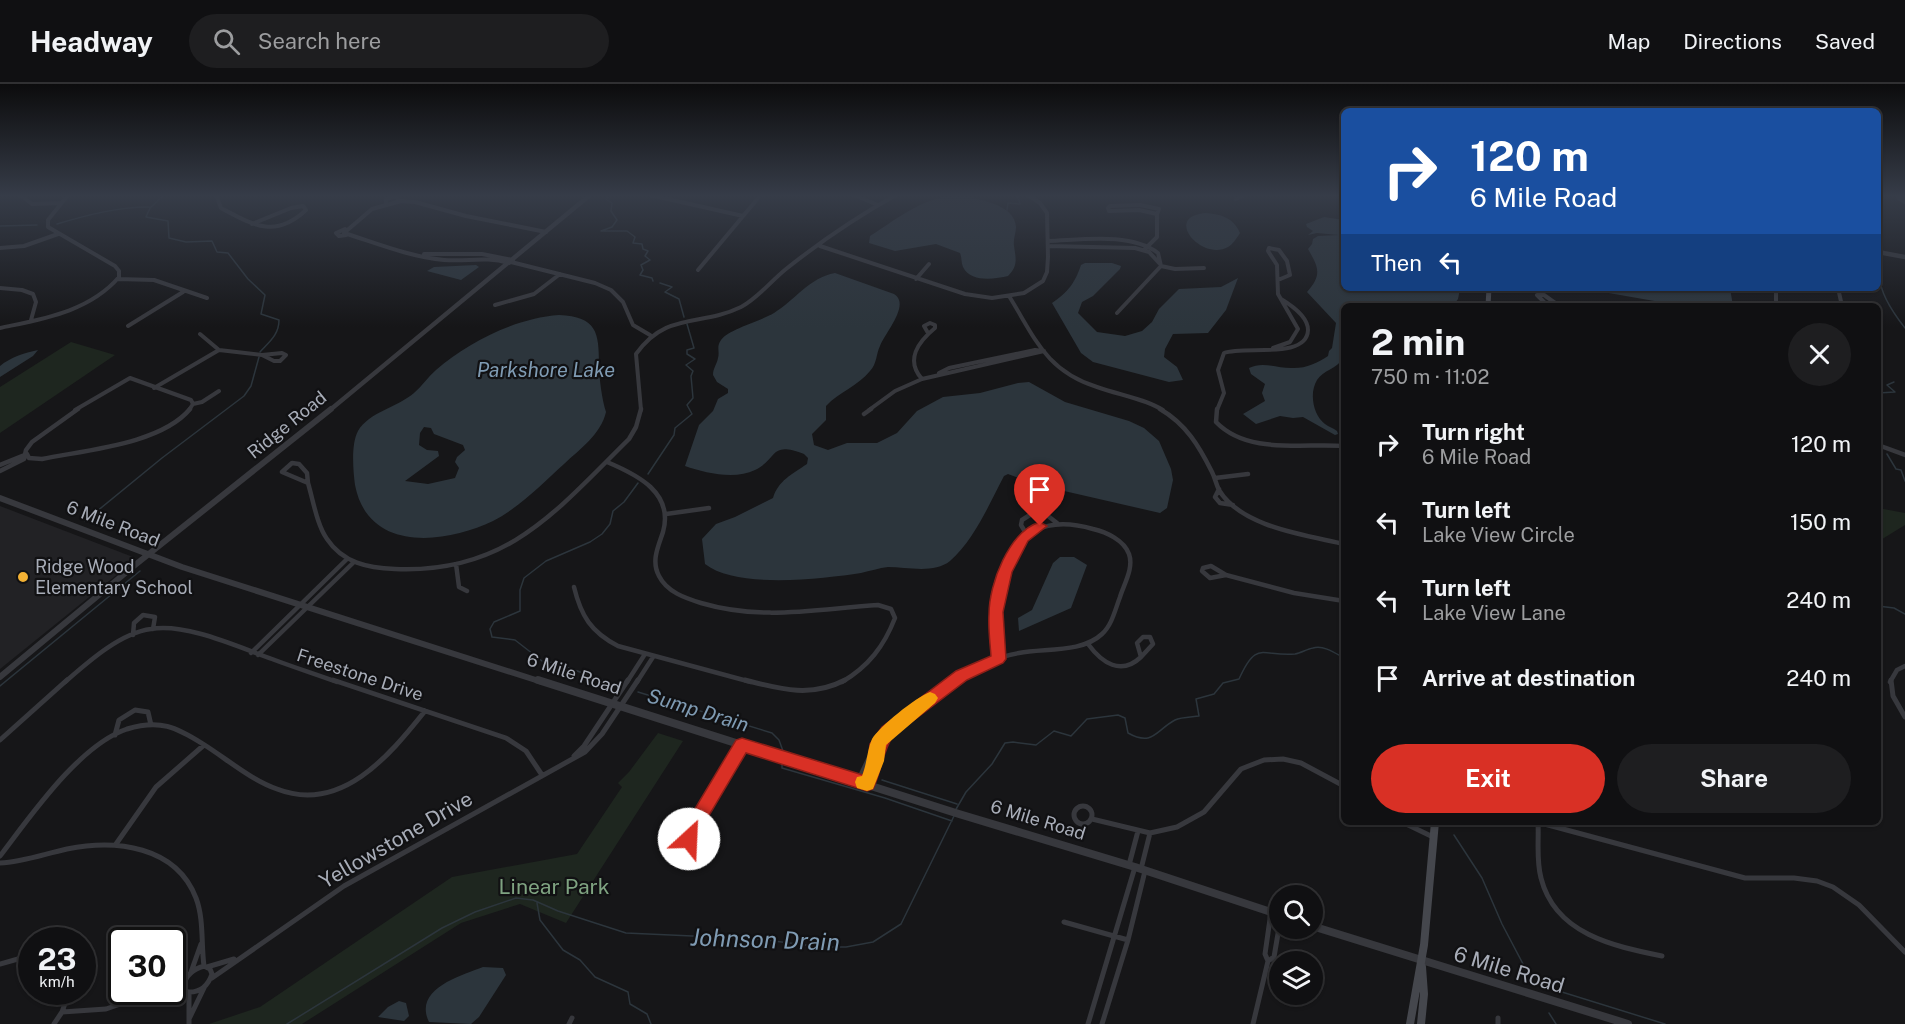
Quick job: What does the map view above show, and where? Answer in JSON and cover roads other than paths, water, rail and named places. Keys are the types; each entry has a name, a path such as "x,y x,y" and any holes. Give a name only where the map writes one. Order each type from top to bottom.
{"main road":[{"path":"1410,1024 1421,960 1435,825"},
{"path":"1421,960 1424,994 1421,1024"}],"street":[{"path":"0,248 24,246 44,239"},
{"path":"0,328 64,313 81,306 109,288 118,279 119,273 115,266 66,239"},
{"path":"362,239 437,259 490,258 595,283 611,290 623,302 633,326 650,335"},
{"name":"Ridge Road","path":"0,677 148,555 370,378 538,239"},
{"path":"698,270 724,239"},
{"path":"308,483 282,472 292,463 299,464 307,473 325,537 334,549 354,562 377,569 399,571 432,569 456,564 498,550 529,533 549,518 626,443 639,418 641,404 635,358 641,344 650,335 673,324 724,314 743,306 782,272 830,239"},
{"path":"820,246 976,297 1010,296 1024,293 1043,281 1047,272 1048,239"},
{"path":"1144,249 1155,239"},
{"path":"1048,243 1137,243 1149,246 1159,253 1161,266"},
{"path":"1111,244 1144,249 1152,254 1161,266 1175,269 1204,268"},
{"path":"1272,349 1285,345 1294,338 1298,325 1276,290 1278,265 1268,251 1269,248 1279,250 1287,261 1290,275 1278,280"},
{"path":"1881,253 1905,257"},
{"path":"916,279 928,264"},
{"path":"1117,313 1161,266"},
{"path":"495,305 530,296 560,274"},
{"path":"118,279 147,277 168,283 183,292 207,298"},
{"path":"0,288 22,290 33,294 36,302 31,321"},
{"path":"128,326 183,292"},
{"path":"1545,303 1537,296 1544,295 1554,303"},
{"path":"1010,296 1056,367 1078,381 1142,400 1170,415 1190,434 1219,489 1233,505 1265,524 1341,543"},
{"path":"1281,299 1292,306 1307,326 1307,336 1300,345 1293,348 1279,351 1238,347 1229,349 1222,356 1218,369 1224,389 1215,415 1218,426 1228,434 1244,439 1297,446 1341,446"},
{"path":"922,379 912,364 912,354 928,333"},
{"path":"1297,333 1307,336"},
{"path":"201,334 219,350 286,355 277,361 262,355"},
{"path":"154,388 219,350"},
{"path":"864,414 895,391 933,375 1039,354 1044,351"},
{"path":"0,471 24,459 27,454 26,450 41,435 106,391 130,378 191,400 193,404"},
{"path":"193,404 202,402 219,391"},
{"path":"27,454 29,458 42,459 148,437 163,430 190,410 193,404"},
{"path":"1881,446 1905,454"},
{"path":"0,465 27,454"},
{"path":"574,587 584,620 594,632 618,646 782,691 816,692 835,686 863,669 884,642 894,614 888,607 878,605 769,614 749,613 728,610 676,593 662,580 657,568 656,552 666,514 660,495 636,474 607,462"},
{"path":"1215,478 1248,474"},
{"path":"1219,489 1215,497 1220,503 1233,505"},
{"name":"6 Mile Road","path":"0,498 148,555 304,606 1269,911"},
{"path":"666,514 709,508"},
{"path":"1027,535 1021,525 1022,520 1033,513 1041,513 1057,523"},
{"path":"858,781 887,731 961,675 998,659 1032,650 1088,644 1103,633 1112,619 1132,560 1124,545 1110,535 1077,525 1057,523 1040,526 1027,535 1010,560 999,593 995,630 998,659"},
{"path":"258,655 347,559"},
{"path":"250,652 354,562"},
{"path":"456,564 459,587 467,591"},
{"path":"1226,575 1294,593 1341,601"},
{"name":"Freestone Drive","path":"133,634 134,623 144,615 150,614 155,617 153,628"},
{"name":"Freestone Drive","path":"0,740 100,654 133,634 153,628 185,632 250,652 518,744 526,751 542,775"},
{"path":"1088,644 1096,657 1111,665 1133,666 1142,658"},
{"name":"Yellowstone Drive","path":"572,758 584,746 645,654"},
{"name":"Yellowstone Drive","path":"189,1021 204,988 212,978 344,886 585,752 595,742 653,657"},
{"path":"1905,666 1895,671 1889,683 1892,697 1905,717"},
{"path":"115,735 116,724 120,718 135,710 148,712 151,725"},
{"path":"0,856 75,763 115,735 151,725 176,728 279,791 293,795 321,794 354,782 376,767 425,711"},
{"path":"867,784 876,761 878,744"},
{"path":"116,844 156,787 204,745"},
{"path":"689,839 690,832 742,745"},
{"path":"1092,819 1150,833 1177,827 1198,816 1241,769 1264,760 1283,759 1301,763 1341,784"},
{"path":"1408,825 1433,837"},
{"path":"1538,825 1541,878 1546,894 1563,917 1581,932 1605,944 1662,956"},
{"path":"1549,825 1745,878 1764,880 1798,878 1817,881 1854,900 1905,952"},
{"path":"1102,1024 1128,940 1137,868 1138,831"},
{"path":"1088,1024 1150,833"},
{"path":"0,863 15,863 79,847 116,844 151,852 174,865 184,875 198,905 201,942 206,967 210,969 212,978"},
{"path":"1064,922 1128,940"},
{"name":"6 Mile Road","path":"1323,929 1628,1024"},
{"path":"1253,1024 1268,961 1265,954 1269,938"},
{"path":"1268,961 1274,957 1277,939"},
{"path":"189,1021 188,975 201,942"},
{"name":"Yellowstone Drive","path":"188,975 240,957"},
{"path":"0,964 18,959"},
{"path":"187,991 204,988"},
{"path":"54,1024 64,1005"},
{"path":"62,1012 106,1009 118,1005"}],"water":[{"path":"870,239 1015,239 1016,262 1008,276 984,279 967,272 963,267 960,253 936,244 895,251 869,243"},
{"path":"1193,239 1236,239 1230,246 1218,250 1208,249"},
{"path":"1313,239 1341,239 1341,291 1460,291 1455,303 1341,303 1341,360 1317,380 1313,391 1315,410 1325,424 1337,431 1338,434 1335,435 1303,417 1280,416 1256,424 1243,414 1265,401 1262,393 1265,384 1251,374 1249,368 1259,365 1291,368 1306,366 1328,356 1332,348 1336,323 1307,292 1317,276 1315,261 1308,249"},
{"path":"1112,263 1121,266 1093,296 1082,302 1078,313 1097,332 1125,336 1142,331 1179,289 1221,287 1238,278 1226,310 1208,333 1173,334 1165,349 1164,357 1177,367 1183,380 1169,382 1093,362 1081,353 1052,303 1070,287 1081,265"},
{"path":"476,265 479,267 461,280 427,271 434,267"},
{"path":"835,273 894,294 900,305 872,368 860,381 826,406 826,420 812,434 814,445 828,450 847,443 877,443 897,433 917,411 943,397 980,393 1029,382 1065,402 1129,421 1144,428 1159,441 1171,469 1173,480 1167,508 1160,513 1038,485 1008,474 1004,476 981,521 967,542 944,565 928,569 888,567 861,573 780,580 737,577 719,572 705,564 702,539 716,524 773,498 782,482 807,464 808,458 793,450 779,450 755,470 738,475 711,473 685,466 699,425 713,411 718,399 728,393 728,389 717,382 713,375 720,342 731,332 774,313 818,279"},
{"path":"1597,291 1730,291 1732,303 1666,303"},
{"name":"Parkshore Lake","path":"572,316 588,323 593,328 598,344 600,382 606,412 595,434 522,502 493,521 474,529 432,538 411,537 392,532 375,523 363,507 355,485 353,450 356,436 363,424 414,393 436,370 478,341 510,326 543,317","holes":["424,427 431,428 434,434 463,445 465,450 455,462 459,468 455,478 428,484 405,481 439,456 438,451 427,450 419,445 420,433"]},
{"path":"38,350 33,356 0,377 0,366 4,363"},
{"path":"1060,557 1074,557 1087,565 1071,608 1019,631 1018,618 1032,610 1053,563"},
{"path":"483,967 503,968 506,975 479,1017 471,1024 429,1022 426,1011 427,1001 433,992 452,980"},
{"path":"399,1001 406,1003 409,1016 404,1021 378,1017 388,1007"}],"waterway":[{"path":"173,239 186,242 212,241 217,252 228,253 248,279 265,295 261,314 279,320 279,325 273,338 260,352"},
{"name":"Sump Drain","path":"634,239 633,243 642,244 643,249 648,251 645,256 650,260 641,265 643,270 640,275 652,278 653,281"},
{"name":"Sump Drain","path":"660,283 672,287 665,292 679,299 684,317"},
{"path":"1881,284 1891,308 1905,328"},
{"name":"Sump Drain","path":"648,474 674,435 675,428 692,414 687,405 693,398 691,376 693,371 686,365 695,359 687,354 687,350 694,348 687,324"},
{"path":"85,521 162,458 244,396 251,386 259,357"},
{"path":"1881,393 1895,392 1887,385 1894,382"},
{"path":"1887,454 1896,469 1901,470 1905,481"},
{"name":"Sump Drain","path":"616,685 555,663 542,661 515,640 492,637 490,629 494,622 520,611 520,590 524,578 546,561 590,542 602,534 610,524 613,511 624,502 638,483"},
{"path":"0,686 140,571"},
{"name":"Johnson Drain","path":"1881,606 1894,608 1905,614"},
{"name":"Johnson Drain","path":"955,811 966,792 992,764 1005,743 1036,745 1054,731 1071,736 1087,719 1118,715 1125,718 1128,733 1136,737 1149,738 1175,720 1199,716 1196,699 1214,694 1223,683 1239,679 1256,654 1295,654 1317,647 1341,656"},
{"name":"Sump Drain","path":"638,692 772,733 779,740 783,751"},
{"name":"Sump Drain","path":"782,762 782,768 885,798 952,821"},
{"path":"882,780 957,804"},
{"name":"Johnson Drain","path":"952,821 954,816"},
{"name":"Johnson Drain","path":"287,1024 442,928 475,912 516,898 533,900 558,911 626,933 759,939 821,947 846,947 873,942 901,924 952,821"},
{"path":"1454,835 1482,878 1502,924 1533,983 1665,1024"},
{"path":"537,903 540,920 563,950 580,960 595,977 628,992 630,1004 647,1014 651,1024"},
{"path":"1549,1013 1556,1024"}],"place":[{"name":"Ridge Wood Elementary School","path":"23,577"}],"park label":[{"name":"Linear Park","path":"554,887"}]}
